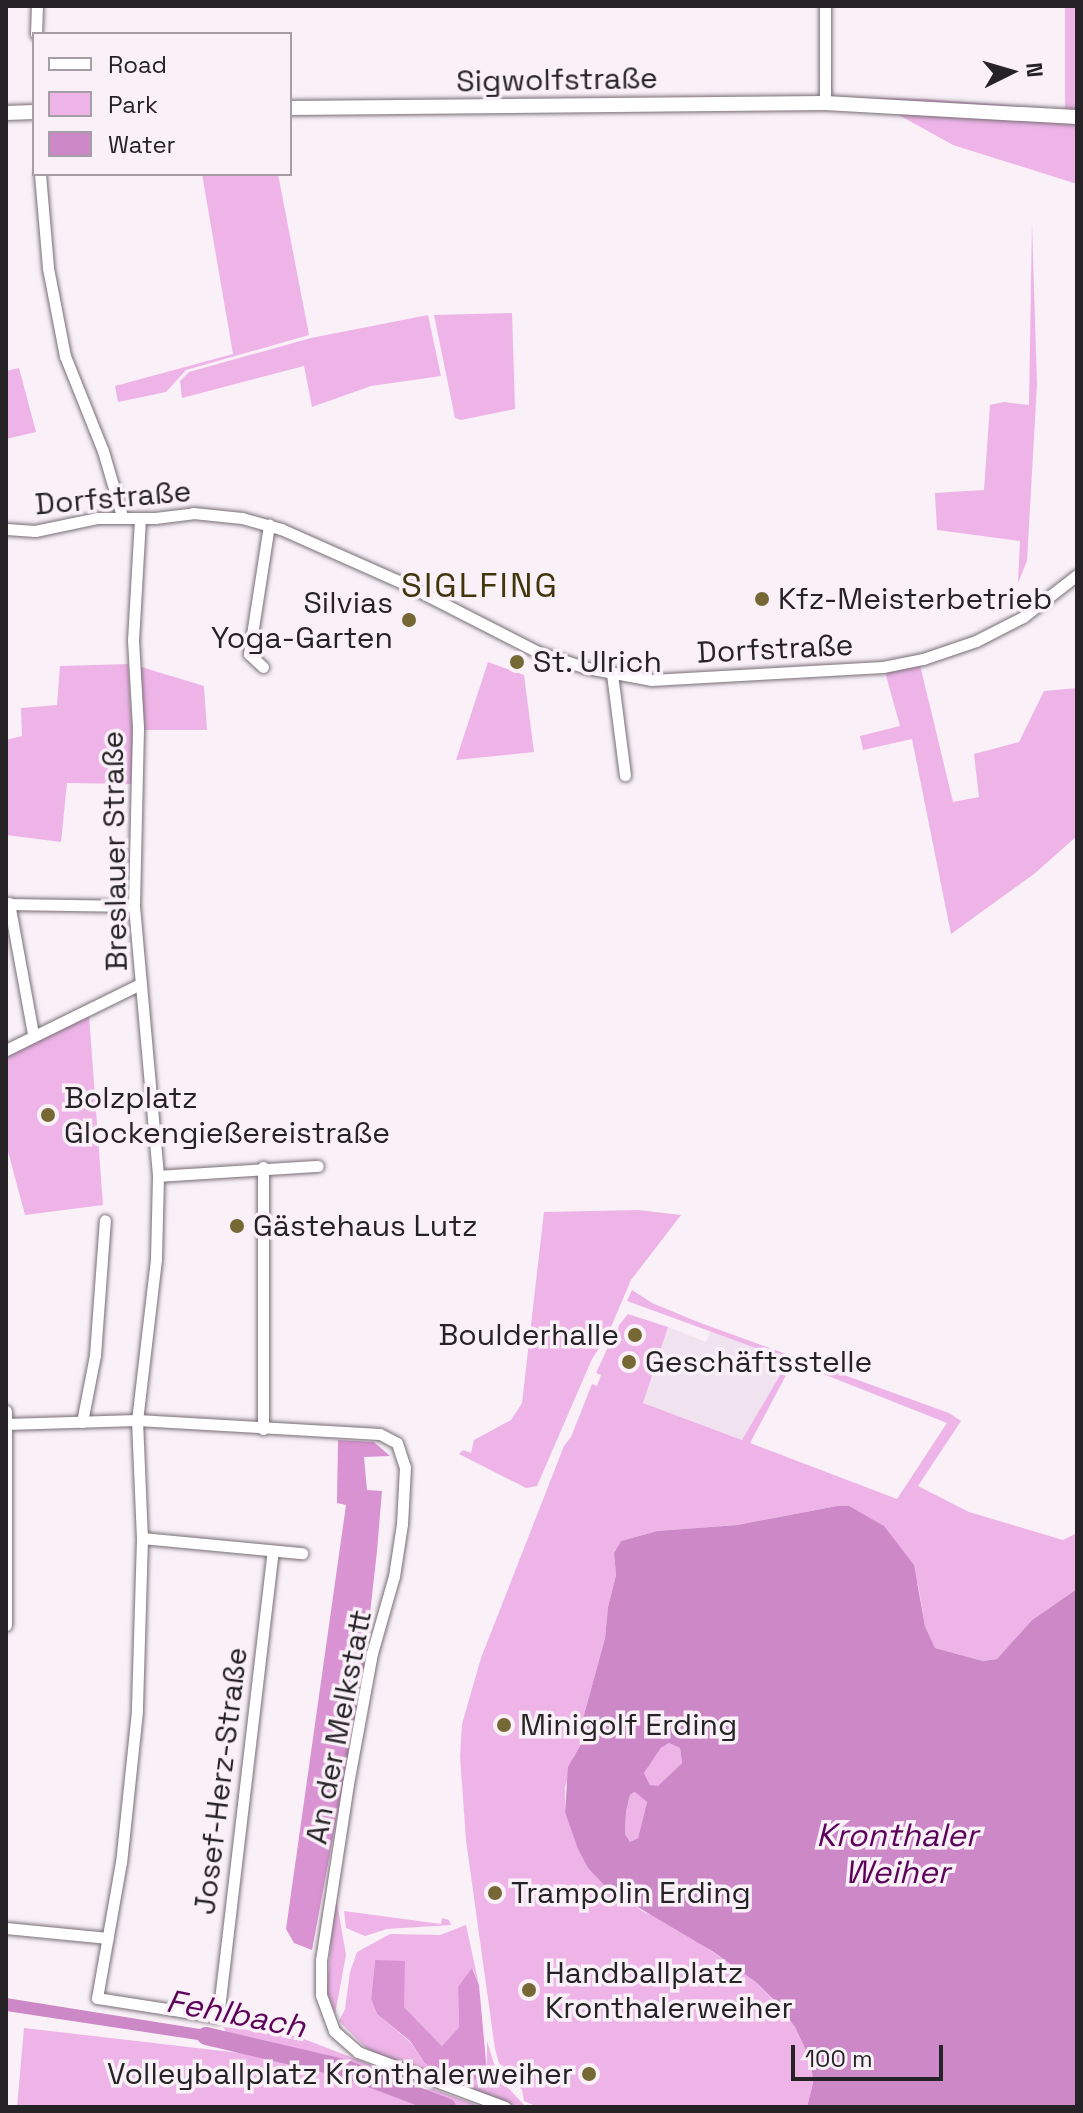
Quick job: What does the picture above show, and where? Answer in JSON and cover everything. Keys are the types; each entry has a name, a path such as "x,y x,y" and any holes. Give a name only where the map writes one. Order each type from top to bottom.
{"street":[{"path":"36,32 37,6"},
{"path":"825,6 825,103"},
{"name":"Sigwolfstraße","path":"292,108 825,103 1077,117"},
{"path":"6,113 32,112"},
{"path":"40,176 48,268 65,356 103,451 122,516"},
{"name":"Dorfstraße","path":"6,529 35,531 122,516 140,519 200,513 269,525 403,583 538,652 612,674 677,679 883,667 923,659 976,641 1023,617 1077,575"},
{"name":"Breslauer Straße","path":"97,1998 125,1837 137,1711 142,1538 137,1420 156,1259 158,1176 134,906 138,728 133,640 140,519"},
{"path":"263,667 249,654 269,525"},
{"path":"612,674 625,775"},
{"path":"33,1034 8,904 134,906"},
{"path":"6,1050 33,1034 140,984"},
{"path":"158,1176 263,1167 318,1166"},
{"path":"6,1625 7,1420 137,1420 263,1429 263,1167"},
{"path":"82,1422 95,1355 105,1220"},
{"name":"An der Melkstatt","path":"263,1429 380,1434 397,1443 405,1467 402,1524 392,1586 372,1653 321,1960 321,1995 329,2020 342,2040 358,2052 505,2107"},
{"path":"142,1538 302,1553"},
{"name":"Josef-Herz-Straße","path":"97,1998 218,2017 273,1551"},
{"path":"6,1928 108,1938"}],"shaded area":[{"path":"668,1327 706,1342 711,1330 790,1360 743,1440 642,1403"},
{"path":"338,1440 374,1442 390,1456 364,1457 367,1490 382,1491 377,1551 363,1676 312,1950 294,1943 286,1929 346,1505 337,1503"},
{"path":"375,1960 405,1961 404,2007 442,2046 459,2027 458,1987 472,1968 479,1985 487,2072 468,2084 444,2077 424,2062 410,2041 377,2014 371,1999"}],"green space":[{"path":"829,6 832,89 835,94 830,87"},
{"path":"1065,6 1077,6 1077,111 836,97 1065,108"},
{"path":"931,113 1027,121 1077,121 1077,184 953,145 897,114"},
{"path":"202,176 278,176 309,335 186,370 166,392 118,402 115,386 233,354"},
{"path":"1032,224 1037,384 1027,561 1018,583 1020,541 937,530 935,493 984,490 990,405 1004,402 1029,405"},
{"path":"512,313 515,409 461,420 455,418 434,315"},
{"path":"428,315 441,376 371,386 312,407 304,366 182,398 180,381 189,372 311,338"},
{"path":"19,368 36,432 6,439 6,371"},
{"path":"488,662 524,675 534,752 456,760"},
{"path":"128,664 133,742 131,784 67,783 61,842 6,835 6,740 22,736 21,708 57,705 60,666"},
{"path":"920,665 953,802 979,797 974,754 1019,742 1044,691 1077,688 1077,836 1034,874 951,934 912,739 863,750 860,736 900,726 885,672"},
{"path":"138,666 204,686 207,730 143,730"},
{"path":"89,1015 103,1205 25,1215 6,1144 6,1058"},
{"path":"638,1210 681,1215 631,1280 608,1334 592,1359 537,1486 526,1488 459,1454 463,1450 471,1453 474,1440 511,1420 522,1403 544,1212"},
{"path":"632,1290 652,1303 698,1322 949,1413 961,1421 918,1486 969,1512 1063,1540 1077,1533 1077,1589 1032,1620 997,1659 983,1661 935,1648 925,1626 918,1584 837,1506 737,1525 657,1531 621,1541 614,1553 616,1575 605,1638 581,1726 581,1744 574,1756 565,1788 565,1812 588,1868 642,1911 671,1923 757,1983 774,2001 795,2027 811,2061 813,2083 807,2107 538,2107 524,2101 522,2090 499,2063 495,2049 466,1840 460,1756 462,1724 481,1658 564,1446 571,1437 592,1384 597,1386 601,1375 596,1373 609,1345 615,1342 619,1325 628,1314 668,1327 643,1403 742,1440 789,1360 627,1301","holes":["793,1362 947,1423 897,1499 750,1443"]},
{"path":"669,1743 680,1748 682,1763 658,1787 650,1785 644,1773 661,1748"},
{"path":"636,1792 647,1802 638,1838 630,1842 625,1834 626,1812 630,1795"},
{"path":"334,1903 337,1903 346,1955 335,2014 327,1991"},
{"path":"344,1911 441,1924 442,1918 449,1920 451,1925 387,1929 365,1936 346,1928"},
{"path":"466,1925 479,1985 473,1969 458,1987 459,2027 442,2046 404,2007 375,1960 371,1999 377,2014 410,2042 424,2062 487,2072 487,2041 498,2077 526,2107 514,2107 368,2050 339,2021 345,2009 350,1972 357,1952 390,1934 440,1935"},
{"path":"223,2027 296,2036 387,2071 395,2082 418,2090 433,2089 482,2107 17,2107 24,2028 240,2053"}],"water":[{"name":"Kronthaler Weiher","path":"849,1506 884,1526 914,1565 925,1626 935,1648 983,1661 997,1659 1032,1620 1077,1589 1077,2107 807,2107 813,2083 811,2061 795,2027 774,2000 757,1983 712,1951 609,1890 588,1868 565,1812 568,1767 581,1744 581,1726 605,1638 616,1575 614,1553 621,1541 657,1531 737,1525","holes":["669,1743 680,1748 682,1763 658,1786 650,1785 644,1773 661,1748","635,1792 647,1802 638,1838 630,1842 625,1834 626,1812 630,1795"]},
{"path":"6,1998 225,2033 231,2045 6,2011"}],"waterway":[{"name":"Fehlbach","path":"206,2036 343,2068 447,2107"}],"place":[{"name":"Kfz-Meisterbetrieb","path":"762,599"},
{"name":"Silvias Yoga-Garten","path":"409,620"},
{"name":"St. Ulrich","path":"517,662"},
{"name":"Bolzplatz Glockengießereistraße","path":"48,1115"},
{"name":"Gästehaus Lutz","path":"237,1226"},
{"name":"Boulderhalle","path":"635,1335"},
{"name":"Geschäftsstelle","path":"629,1362"},
{"name":"Minigolf Erding","path":"504,1725"},
{"name":"Trampolin Erding","path":"495,1893"},
{"name":"Handballplatz Kronthalerweiher","path":"529,1990"},
{"name":"Volleyballplatz Kronthalerweiher","path":"589,2074"}],"district":[{"name":"SIGLFING","path":"480,586"}]}
